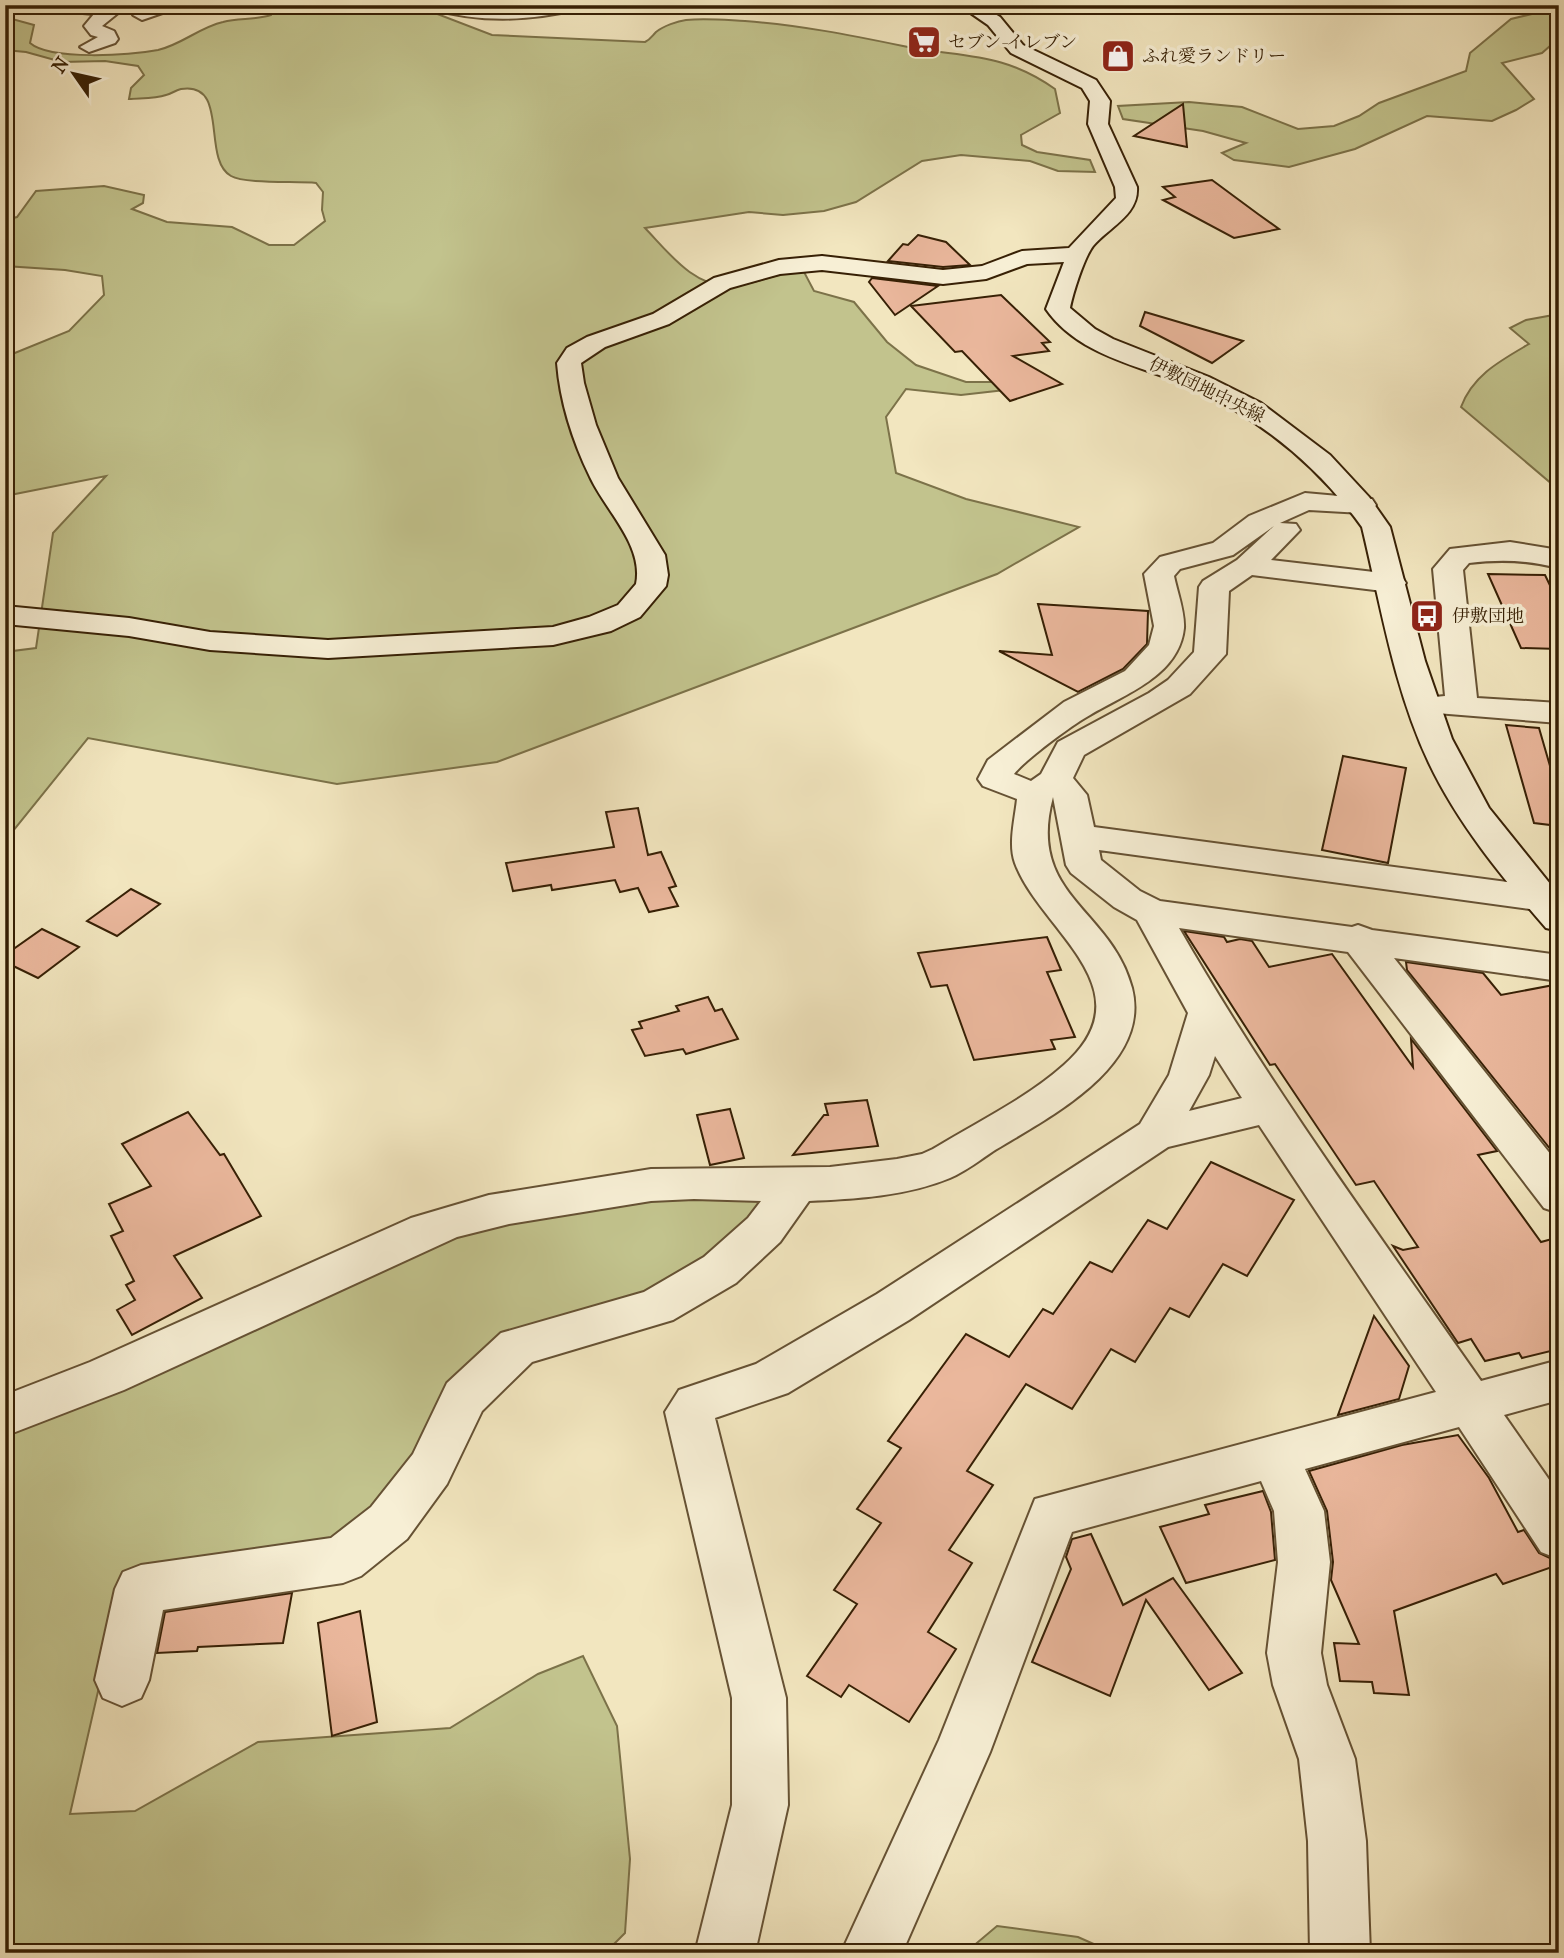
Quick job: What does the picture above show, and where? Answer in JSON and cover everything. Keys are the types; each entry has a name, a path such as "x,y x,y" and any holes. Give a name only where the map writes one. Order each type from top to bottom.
{"street":[{"path":"49,5 115,8"},
{"path":"142,15 168,5"},
{"path":"438,5 483,15 573,5"},
{"name":"伊敷団地中央線","path":"967,5 994,21 1017,49 1089,84 1100,102 1098,124 1122,173 1127,198 1120,210 1090,236 1077,255 1058,309 1066,320 1100,341 1202,383 1267,417 1313,451 1348,504 1377,527 1423,704 1435,740 1459,787 1506,860 1553,906"},
{"path":"89,47 109,39 108,35 97,31 93,26 98,19 115,8"},
{"path":"5,615 129,627 210,641 328,649 553,636 600,624 629,611 651,586 653,575 650,555 604,478 583,425 571,383 569,363 576,353 596,342 661,319 722,282 779,267 822,263 943,277 986,272 1031,256 1077,255"},
{"path":"1348,504 1305,501 1259,522 1223,549 1170,563 1159,574 1169,626 1164,647 1136,678 1076,709 1000,767 995,779 1045,787 1070,795 1084,865 1127,899 1152,912 1358,938 1559,968"},
{"path":"5,1416 107,1376 427,1230 467,1215 514,1204 659,1184 746,1182 797,1185 931,1168 1063,1089 1091,1063 1105,1044 1114,1018 1115,986 1098,950 1046,892 1030,859 1045,787 1070,749 1160,700 1179,687 1210,654 1214,587 1247,565 1289,527 1348,504"},
{"path":"1462,707 1448,569 1460,555 1503,550 1537,551 1559,559"},
{"path":"1247,565 1391,583"},
{"path":"1423,704 1559,713"},
{"path":"1077,836 1553,906"},
{"path":"1152,912 1208,1013 1269,1107 1559,1536"},
{"path":"1358,938 1559,1196"},
{"path":"1155,1135 1189,1075 1208,1013"},
{"path":"725,1953 760,1805 759,1698 689,1412 696,1404 771,1379 893,1307 1155,1135 1269,1107"},
{"path":"122,1680 141,1589 343,1560 389,1523 430,1469 464,1397 517,1347 657,1307 720,1270 764,1230 797,1185"},
{"path":"871,1953 962,1752 1054,1516 1559,1380"},
{"path":"1275,1456 1299,1511 1304,1562 1294,1653 1300,1685 1327,1759 1337,1841 1340,1953"}],"green space":[{"path":"272,5 414,5 492,35 645,42 663,28 686,20 716,19 765,23 999,62 1036,77 1055,89 1060,113 1021,135 1022,145 1037,152 1090,160 1095,172 1058,171 1030,161 961,155 922,161 856,202 824,211 783,215 749,212 645,228 683,267 706,282 742,285 803,270 814,291 854,302 887,342 916,365 966,382 994,382 1005,390 961,395 906,389 886,417 896,473 966,499 1079,527 997,574 497,762 337,784 88,738 5,841 5,652 36,648 53,533 106,476 5,496 5,357 69,331 104,295 102,276 65,270 5,266 5,220 17,217 36,191 104,186 144,195 143,203 132,209 167,222 232,227 269,245 294,245 325,221 322,210 323,192 316,183 238,179 222,167 217,154 210,109 205,97 196,90 181,89 157,97 129,99 131,88 144,75 138,66 105,61 62,62 26,52 5,50 5,17 34,25 30,43 40,49 73,54 111,55 166,48 215,24 271,15"},
{"path":"1559,5 1559,38 1542,53 1502,63 1534,99 1492,121 1427,116 1355,149 1289,167 1234,160 1222,153 1246,143 1203,131 1123,119 1118,106 1189,102 1242,107 1298,129 1334,126 1359,116 1379,103 1466,71 1470,53 1511,19 1540,12"},
{"path":"1559,314 1559,490 1461,407 1480,377 1529,344 1510,328 1526,320"},
{"path":"761,1195 759,1215 706,1260 664,1285 509,1339 421,1470 340,1544 120,1595 70,1814 135,1811 258,1742 450,1728 538,1674 583,1656 617,1726 630,1859 625,1933 605,1953 5,1953 5,1426 464,1229 592,1198"},
{"path":"997,1926 1078,1937 1114,1953 965,1953"}],"building":[{"path":"1183,104 1187,147 1134,136"},
{"path":"1212,180 1279,229 1234,238 1163,200 1175,197 1163,187"},
{"path":"918,235 946,242 970,265 943,267 888,261 903,244 908,245"},
{"path":"872,278 938,286 895,315 869,282"},
{"path":"1001,295 1050,342 1042,343 1049,351 1013,356 1062,384 1010,401 962,351 955,352 911,306"},
{"path":"1145,312 1243,341 1212,363 1140,326"},
{"path":"1488,574 1545,575 1559,604 1559,649 1521,648"},
{"path":"1038,604 1148,611 1147,644 1123,669 1078,692 999,651 1052,655"},
{"path":"1506,725 1539,728 1559,797 1559,826 1534,823"},
{"path":"1343,756 1406,768 1388,863 1322,850"},
{"path":"638,808 648,855 661,852 676,886 669,888 678,906 649,912 638,888 620,892 615,880 552,890 551,885 513,891 506,863 614,847 606,812"},
{"path":"131,889 160,904 117,936 87,921"},
{"path":"42,929 79,947 38,978 5,962 5,955"},
{"path":"1184,931 1224,937 1227,942 1240,939 1252,941 1269,967 1332,954 1413,1067 1411,1039 1497,1151 1478,1155 1541,1242 1559,1237 1559,1349 1522,1358 1519,1353 1485,1361 1471,1339 1458,1343 1393,1246 1403,1250 1418,1247 1374,1181 1356,1185 1275,1064 1270,1065"},
{"path":"1047,937 1061,970 1047,972 1075,1037 1051,1040 1055,1049 974,1060 947,985 931,987 918,953"},
{"path":"1406,962 1483,973 1501,995 1559,984 1559,1160 1407,970"},
{"path":"708,997 715,1011 722,1009 738,1039 686,1054 683,1049 645,1056 632,1030 642,1028 639,1022 679,1011 676,1006"},
{"path":"867,1100 878,1146 793,1155 824,1115 828,1115 825,1104"},
{"path":"730,1109 744,1158 710,1165 697,1115"},
{"path":"188,1112 220,1155 224,1154 261,1216 174,1256 202,1298 132,1335 117,1310 135,1300 126,1285 134,1281 111,1236 123,1231 109,1204 151,1186 122,1144"},
{"path":"1211,1162 1294,1200 1247,1276 1223,1264 1189,1317 1170,1308 1135,1362 1111,1349 1072,1409 1026,1384 967,1471 993,1485 949,1550 972,1563 928,1632 956,1649 909,1722 849,1685 841,1697 807,1676 857,1604 834,1590 881,1523 857,1509 901,1448 888,1441 966,1334 1009,1357 1043,1309 1053,1314 1090,1262 1112,1272 1148,1220 1167,1229"},
{"path":"1374,1316 1409,1366 1399,1399 1338,1415"},
{"path":"1458,1435 1489,1478 1518,1532 1524,1530 1539,1553 1550,1558 1555,1566 1503,1584 1496,1574 1394,1611 1409,1695 1374,1693 1372,1682 1340,1681 1334,1643 1359,1644 1331,1580 1333,1562 1327,1511 1309,1471 1402,1445"},
{"path":"1263,1491 1271,1512 1275,1560 1186,1583 1160,1527 1209,1514 1205,1505"},
{"path":"1091,1534 1123,1605 1173,1578 1242,1673 1209,1690 1146,1600 1110,1696 1032,1662 1071,1569 1066,1557 1072,1539"},
{"path":"292,1593 283,1643 198,1647 197,1651 157,1653 165,1612"},
{"path":"360,1611 377,1722 332,1736 318,1623"}],"place":[{"name":"セブン-イレブン","path":"924,42"},
{"name":"ふれ愛ランドリー","path":"1118,56"},
{"name":"伊敷団地","path":"1427,616"}]}
